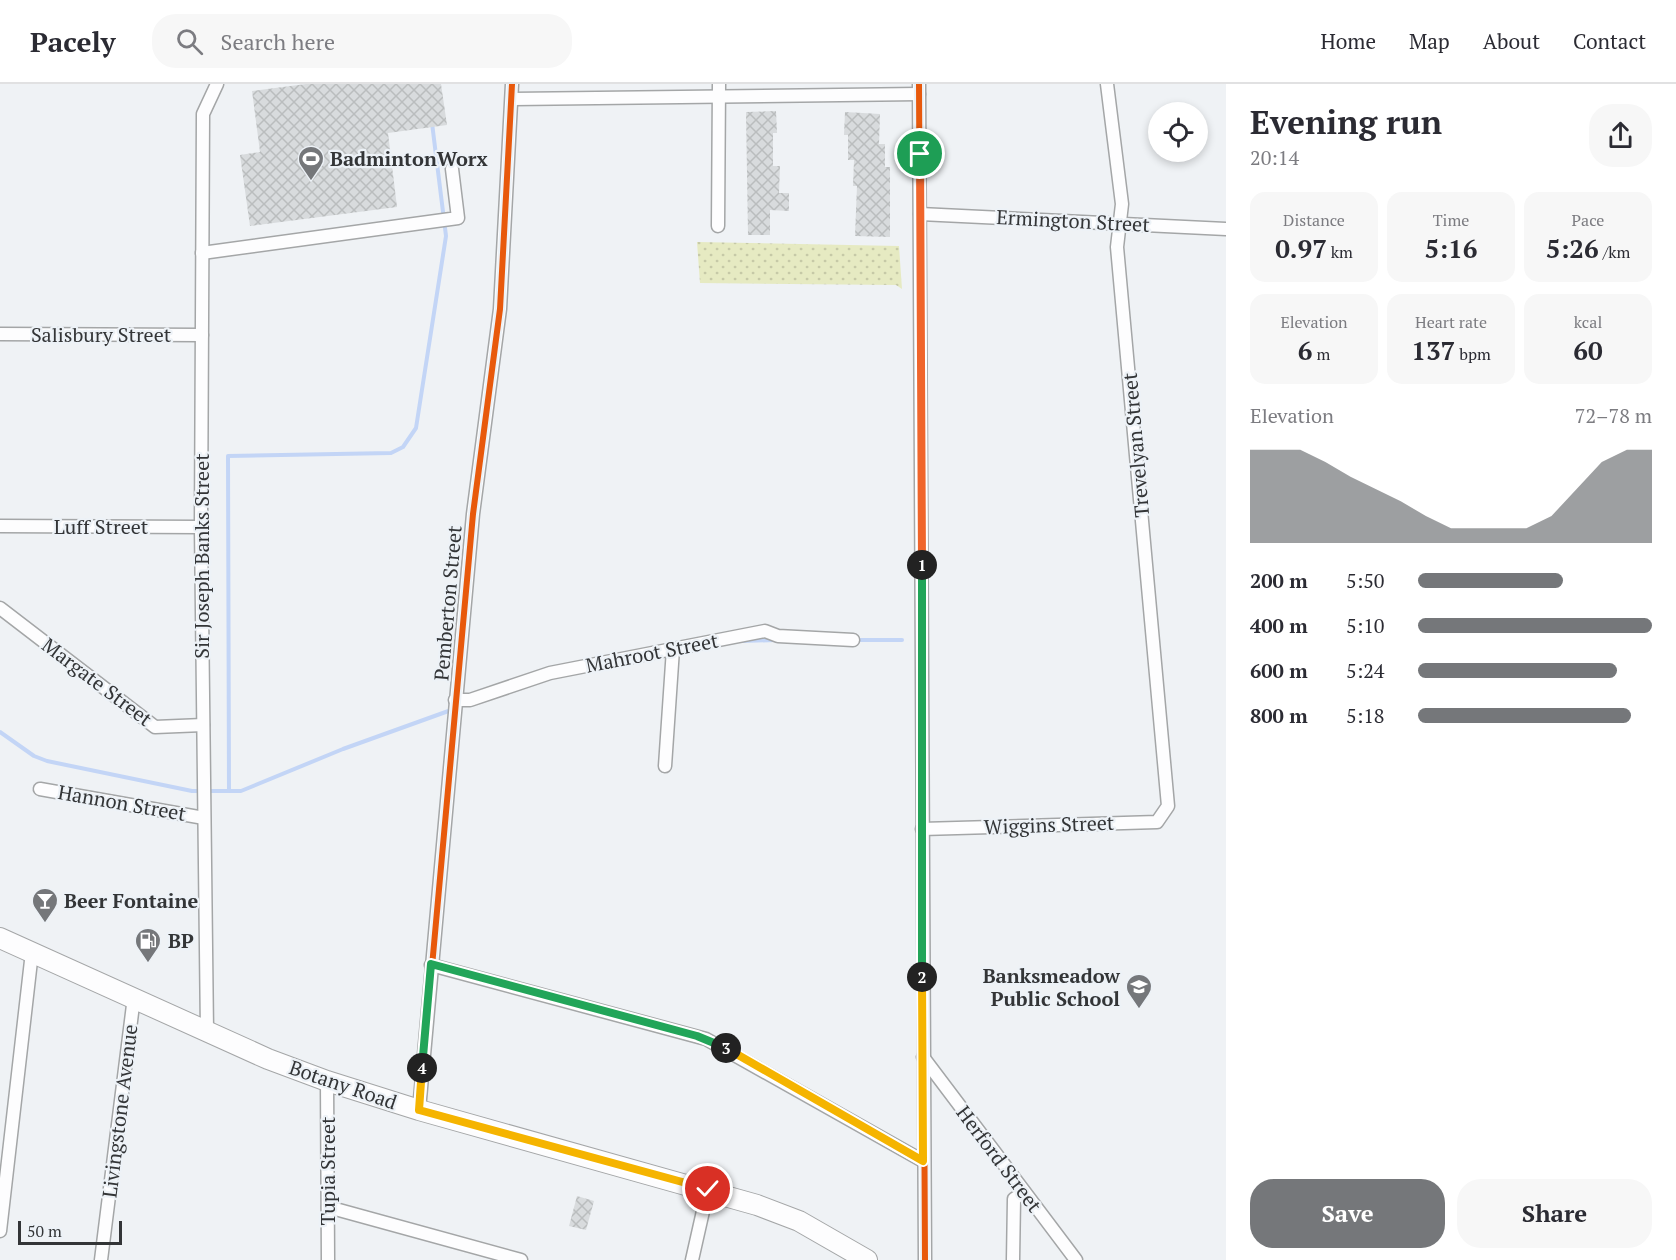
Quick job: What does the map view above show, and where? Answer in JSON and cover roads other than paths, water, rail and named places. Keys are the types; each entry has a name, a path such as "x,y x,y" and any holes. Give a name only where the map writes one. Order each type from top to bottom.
{"main road":[{"name":"Botany Road","path":"0,938 207,1032 327,1082 419,1110 708,1189 799,1221 867,1260"}],"street":[{"name":"Sir Joseph Banks Street","path":"207,1032 201,527 203,114 217,84"},
{"name":"Pemberton Street","path":"419,1110 473,514 500,309 513,84"},
{"name":"Trevelyan Street","path":"1107,84 1122,204 1117,247 1168,806"},
{"path":"513,99 720,90 919,89 922,1057 925,1260"},
{"path":"718,226 720,90"},
{"path":"202,253 458,218 452,169"},
{"name":"Ermington Street","path":"920,214 1120,222 1226,230"},
{"name":"Salisbury Street","path":"0,334 202,335"},
{"name":"Luff Street","path":"0,526 201,527"},
{"name":"Margate Street","path":"0,608 155,727 203,725"},
{"name":"Mahroot Street","path":"455,700 470,699 550,673 765,631 778,636 853,640"},
{"path":"665,766 673,649"},
{"name":"Hannon Street","path":"40,789 204,818"},
{"name":"Wiggins Street","path":"922,829 1157,822 1168,806"},
{"path":"1,1225 32,951"},
{"path":"431,964 719,1044 923,1161"},
{"name":"Livingstone Avenue","path":"101,1260 134,997"},
{"name":"Herford Street","path":"922,1057 1076,1260"},
{"name":"Tupia Street","path":"327,1082 328,1260"},
{"path":"692,1260 708,1189"},
{"path":"1013,1260 1014,1198 1024,1192"},
{"path":"328,1208 521,1260"}],"waterway":[{"path":"229,791 228,456 391,453 403,447 416,428 446,236 432,123"},
{"path":"741,641 775,640"},
{"path":"855,640 902,640"},
{"path":"0,732 34,756 47,761 192,791 241,791 343,749 454,709"}],"place":[{"name":"BadmintonWorx","path":"311,182"},
{"name":"Beer Fontaine","path":"45,924"},
{"name":"BP","path":"148,964"},
{"name":"Banksmeadow Public School","path":"1139,1010"}]}
